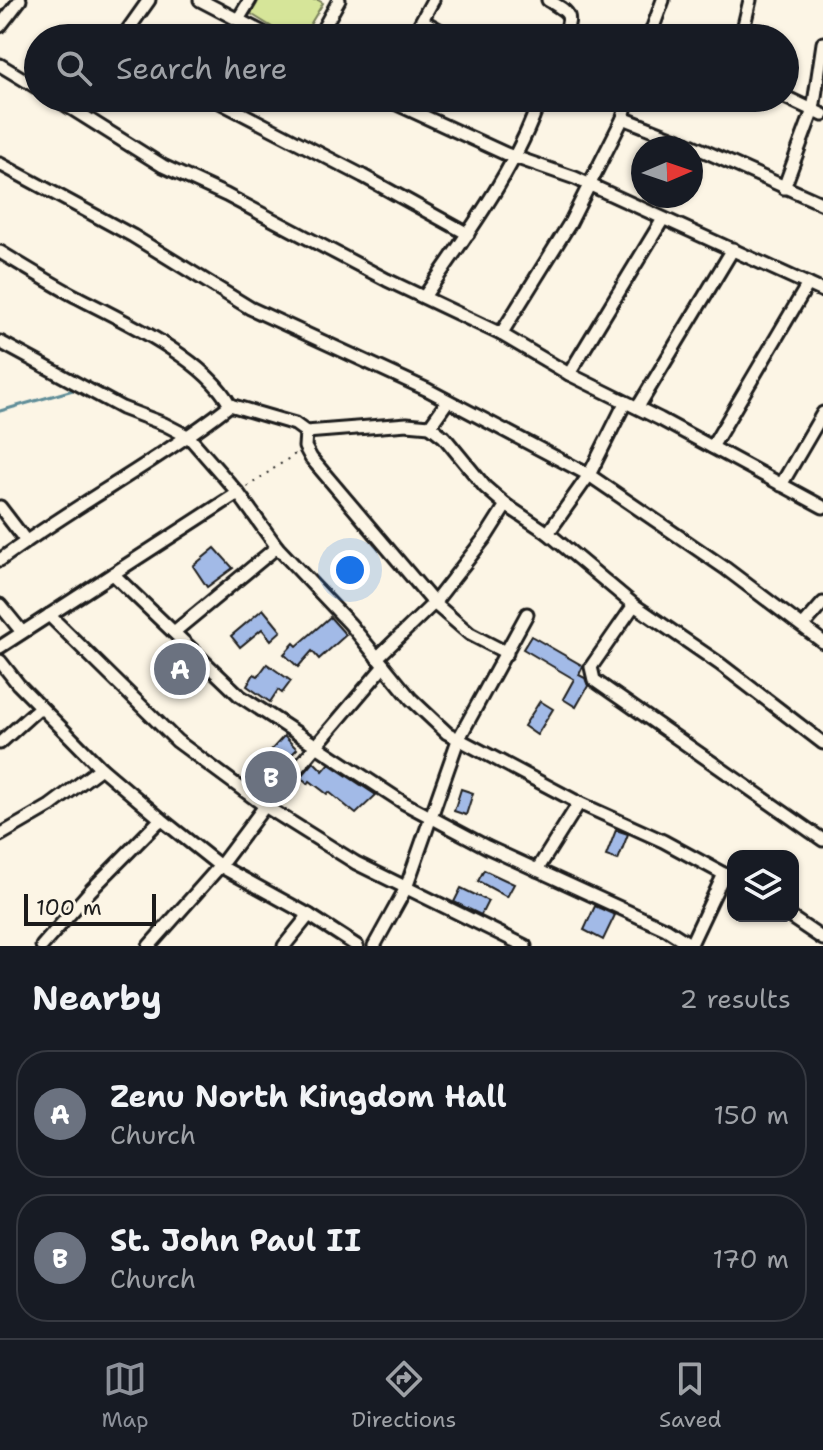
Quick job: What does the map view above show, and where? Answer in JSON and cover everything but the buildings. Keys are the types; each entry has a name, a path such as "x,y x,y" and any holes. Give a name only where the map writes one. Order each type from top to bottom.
{"street":[{"path":"132,24 149,0"},
{"path":"200,0 249,24"},
{"path":"239,18 250,0"},
{"path":"326,24 339,0"},
{"path":"421,24 433,0"},
{"path":"548,0 567,12 569,24"},
{"path":"654,24 663,0"},
{"path":"744,24 750,0"},
{"path":"0,26 15,2"},
{"path":"423,21 428,24"},
{"path":"784,188 818,112 823,43"},
{"path":"0,65 24,80"},
{"path":"799,103 818,112"},
{"path":"86,112 163,166 501,334 569,374 638,407 823,507"},
{"path":"239,112 468,234"},
{"path":"415,112 514,157 588,185 823,291"},
{"path":"424,297 468,234 514,157 534,112"},
{"path":"501,334 570,223 624,112"},
{"path":"623,118 823,204"},
{"path":"0,164 133,236 250,308 428,390 589,475 631,501 823,642"},
{"path":"569,374 663,219"},
{"path":"638,407 733,249"},
{"path":"0,252 42,278 168,345 215,384 230,405 295,424 306,432 407,424 430,426 444,437 485,487 506,505 548,533 634,605 720,664 823,743"},
{"path":"712,447 808,284"},
{"path":"0,342 122,408 189,437 238,493 277,547 350,624 425,713 458,740 579,803 663,841 727,876"},
{"path":"430,426 447,402"},
{"path":"548,533 589,475 625,403"},
{"path":"0,560 115,482 189,437 230,405"},
{"path":"781,485 823,413"},
{"path":"306,432 305,447 311,458 434,603 470,634 507,653"},
{"path":"0,647 238,493"},
{"path":"149,946 220,866 380,662 434,603 506,505"},
{"path":"0,507 26,541"},
{"path":"174,632 277,547"},
{"path":"113,574 240,696 413,809 487,847 666,929 691,945 727,879"},
{"path":"803,626 823,603"},
{"path":"0,605 22,632"},
{"path":"634,605 591,667 594,680 823,840"},
{"path":"374,946 406,888 458,740 527,614"},
{"path":"49,615 177,741 265,806 330,849 525,946"},
{"path":"0,661 40,707 101,768 161,819 220,866 309,915 357,946"},
{"path":"0,743 40,707"},
{"path":"0,835 50,806 101,768"},
{"path":"537,870 579,803"},
{"path":"42,946 91,890 161,819"},
{"path":"284,946 309,915"},
{"path":"798,922 823,939"}],"path":[{"path":"238,493 305,447"}],"green space":[{"path":"259,0 318,0 323,3 310,24 267,24 251,14"}],"waterway":[{"path":"0,411 73,390"}],"place":[{"name":"Zenu North Kingdom Hall","path":"180,669"},
{"name":"St. John Paul II","path":"271,777"}]}
